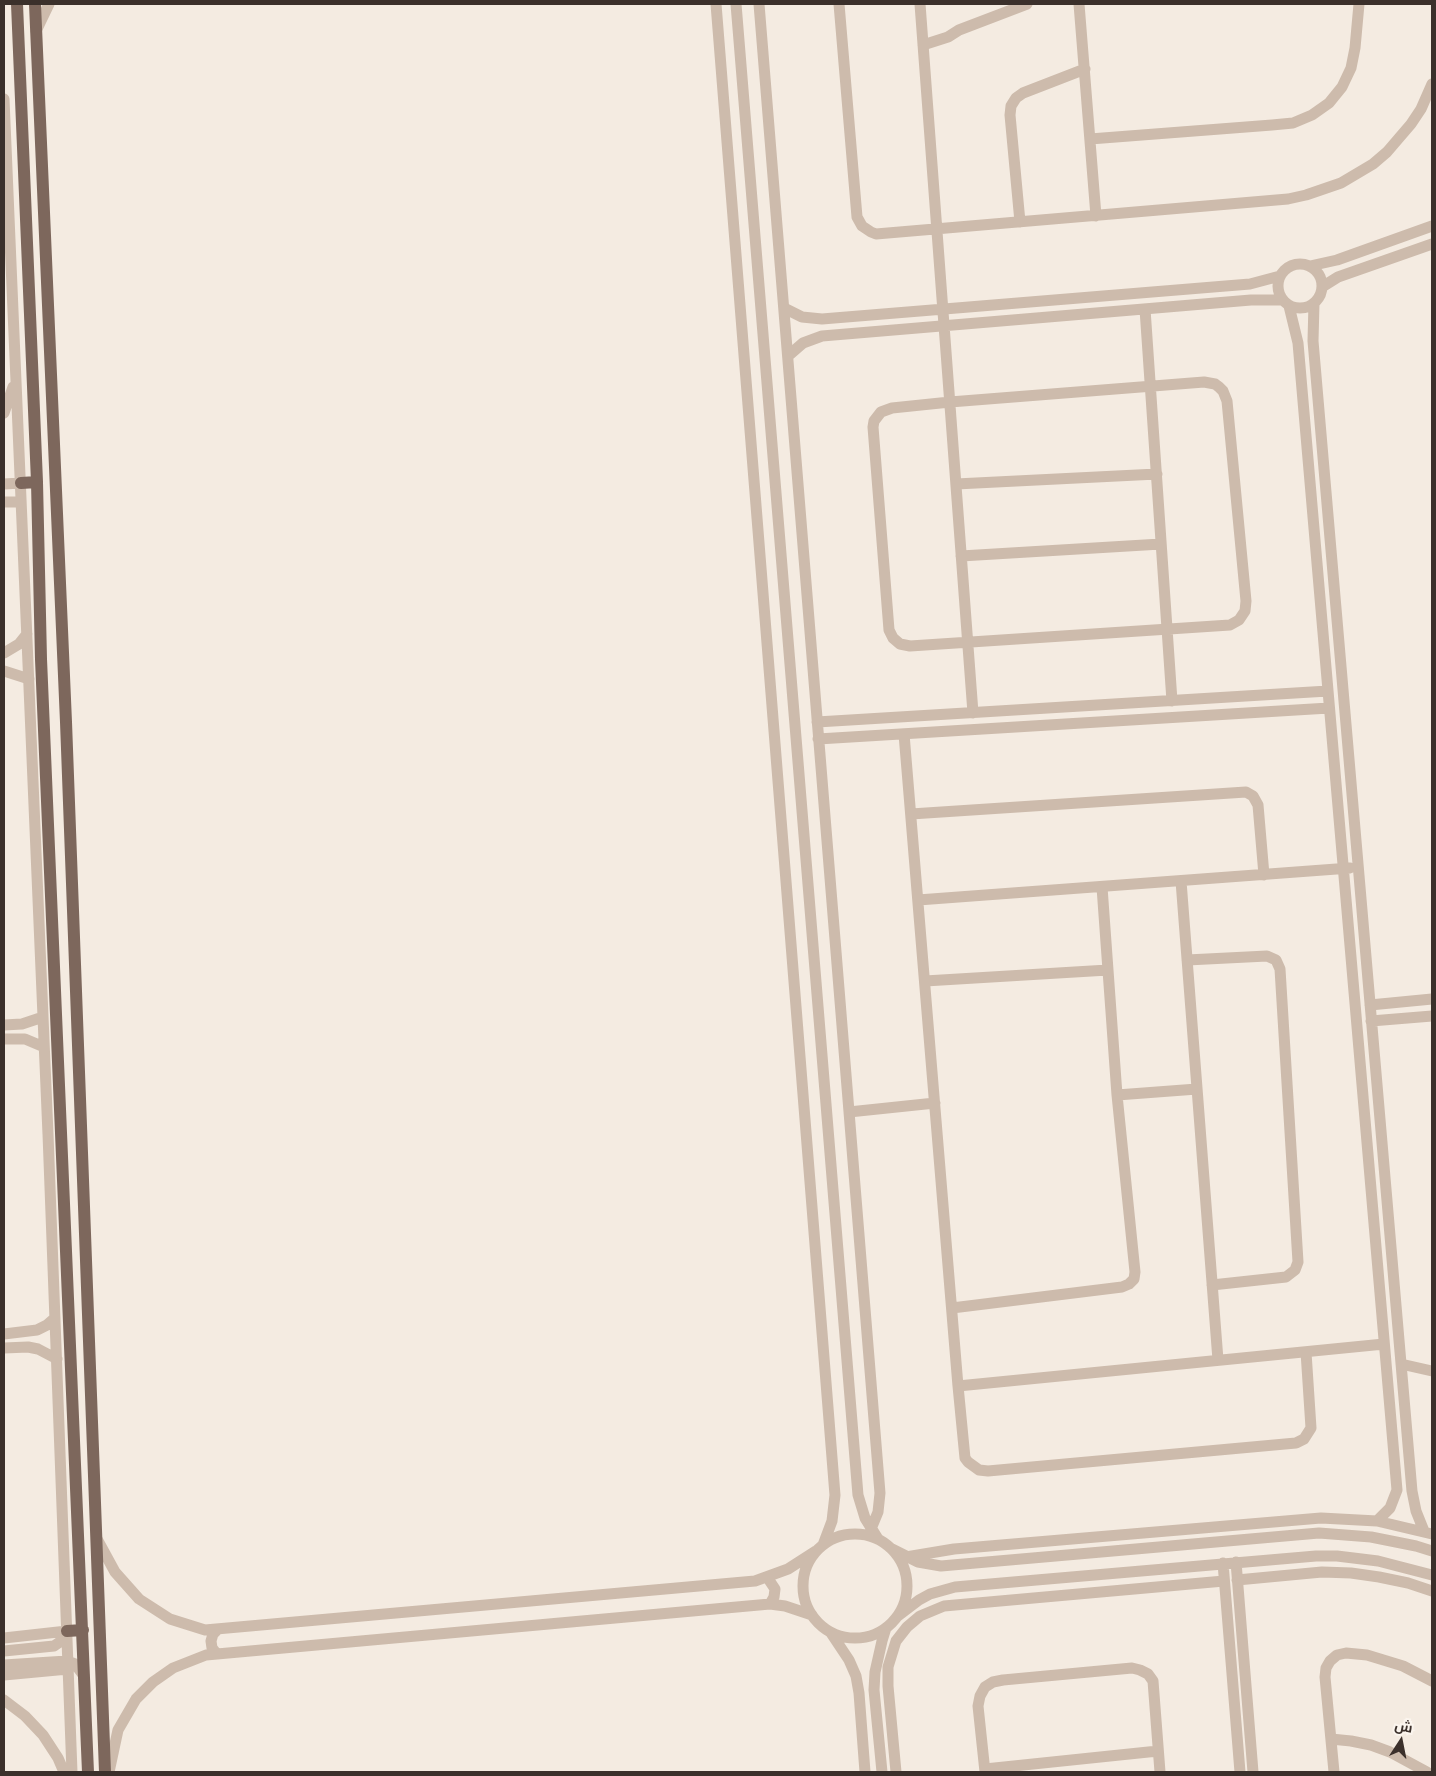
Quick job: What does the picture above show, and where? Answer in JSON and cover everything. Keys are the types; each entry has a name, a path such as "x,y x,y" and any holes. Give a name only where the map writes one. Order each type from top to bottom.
{"main road":[{"path":"17,4 41,659 88,1772"},
{"path":"35,4 66,712 105,1772"},
{"path":"21,483 36,482"},
{"path":"28,660 41,659"},
{"path":"67,1631 82,1630"}],"street":[{"path":"36,31 49,4"},
{"path":"716,4 835,1495 832,1521 819,1548 810,1559 804,1578 804,1597 812,1616"},
{"path":"736,4 858,1495 860,1507 870,1529 878,1539"},
{"path":"759,4 880,1493 878,1512 870,1529"},
{"path":"839,4 857,217 866,230 876,234 1288,199 1324,190 1357,174 1387,152 1421,109 1432,84"},
{"path":"920,4 973,713"},
{"path":"923,45 948,37 1004,8 1027,4"},
{"path":"1080,4 1096,216"},
{"path":"1090,139 1293,123 1312,115 1334,97 1342,87 1351,68 1359,4"},
{"path":"1020,222 1010,115 1013,102 1023,93 1085,69"},
{"path":"4,99 8,298 15,376 22,502 72,1772"},
{"path":"784,308 802,317 822,319 1250,284 1280,276 1291,266 1300,264 1310,266 1338,260 1432,226"},
{"path":"1322,287 1338,277 1432,244"},
{"path":"788,356 803,343 822,336 1251,300 1286,303 1305,308 1314,303 1320,296 1322,287 1319,275 1310,266"},
{"path":"1280,276 1278,286 1286,303 1298,343 1396,1490 1390,1508 1377,1521"},
{"path":"1314,303 1313,341 1412,1491 1416,1511 1428,1532"},
{"path":"1145,309 1172,701"},
{"path":"4,413 10,400 15,376"},
{"path":"1210,382 1219,387 1226,396 1246,601 1242,616 1230,625 910,646 896,642 890,634 873,432 874,421 886,409 950,402 1210,382"},
{"path":"956,484 1156,474"},
{"path":"4,484 21,483"},
{"path":"4,502 22,502"},
{"path":"962,556 1161,544"},
{"path":"4,653 19,644 26,634"},
{"path":"4,671 29,679"},
{"path":"817,722 1328,691"},
{"path":"818,739 1329,708"},
{"path":"904,734 965,1458 971,1466 979,1470 988,1471 1296,1443 1304,1439 1311,1428 1306,1352"},
{"path":"911,814 1246,792 1253,796 1258,805 1264,874"},
{"path":"918,900 1358,868"},
{"path":"1181,881 1218,1360"},
{"path":"952,1308 1122,1287 1132,1282 1135,1272 1117,1095 1102,886"},
{"path":"1187,960 1267,956 1276,960 1280,969 1298,1262 1296,1270 1286,1277 1212,1285"},
{"path":"925,981 1108,970"},
{"path":"1370,1005 1432,999"},
{"path":"1371,1021 1432,1016"},
{"path":"4,1025 22,1024 43,1017"},
{"path":"4,1039 25,1039 44,1047"},
{"path":"1117,1095 1197,1089"},
{"path":"849,1112 935,1103"},
{"path":"4,1334 18,1334 37,1330 55,1318"},
{"path":"18,1334 19,1347"},
{"path":"958,1386 1384,1344"},
{"path":"4,1348 38,1349 57,1359"},
{"path":"1401,1364 1432,1371"},
{"path":"906,1557 954,1549 1302,1519 1340,1518 1377,1521 1428,1532"},
{"path":"96,1537 115,1572 139,1600 181,1624 205,1630 745,1582 767,1577 788,1569 840,1536 850,1534 869,1535 906,1557 929,1565 953,1565 1319,1533 1361,1536 1402,1543 1432,1551"},
{"path":"1398,1565 1402,1543"},
{"path":"892,1549 899,1557 907,1576 907,1597 898,1616"},
{"path":"830,1632 841,1636 859,1638 876,1634 919,1600 930,1594 955,1587 1316,1556 1358,1558 1398,1565 1432,1575"},
{"path":"1236,1562 1254,1772"},
{"path":"1223,1563 1240,1772"},
{"path":"1237,1580 1322,1572 1351,1573 1408,1583 1432,1591"},
{"path":"767,1577 775,1588 774,1597 770,1604"},
{"path":"896,1772 888,1667 896,1641 907,1627 920,1616 944,1606 1224,1581"},
{"path":"109,1772 118,1730 129,1708 144,1690 163,1674 183,1662 206,1654 770,1604 792,1608 812,1616 830,1632 849,1660 856,1676 859,1693 865,1772"},
{"path":"882,1772 874,1690 875,1672 886,1628"},
{"path":"216,1654 212,1648 211,1641 213,1634 218,1629"},
{"path":"4,1638 67,1631"},
{"path":"4,1651 54,1646 61,1642 67,1631"},
{"path":"25,1649 29,1658 25,1664"},
{"path":"1334,1772 1324,1677 1330,1661 1337,1655 1346,1653 1367,1655 1403,1666 1432,1681"},
{"path":"4,1675 75,1664 84,1676"},
{"path":"4,1665 67,1665"},
{"path":"1158,1751 985,1771 978,1706 980,1696 985,1688 993,1682 1003,1680 1132,1668 1140,1670 1148,1674 1153,1681 1160,1772"},
{"path":"4,1700 25,1716 43,1735 64,1772"},
{"path":"1332,1739 1371,1745 1390,1752 1427,1772"}]}
